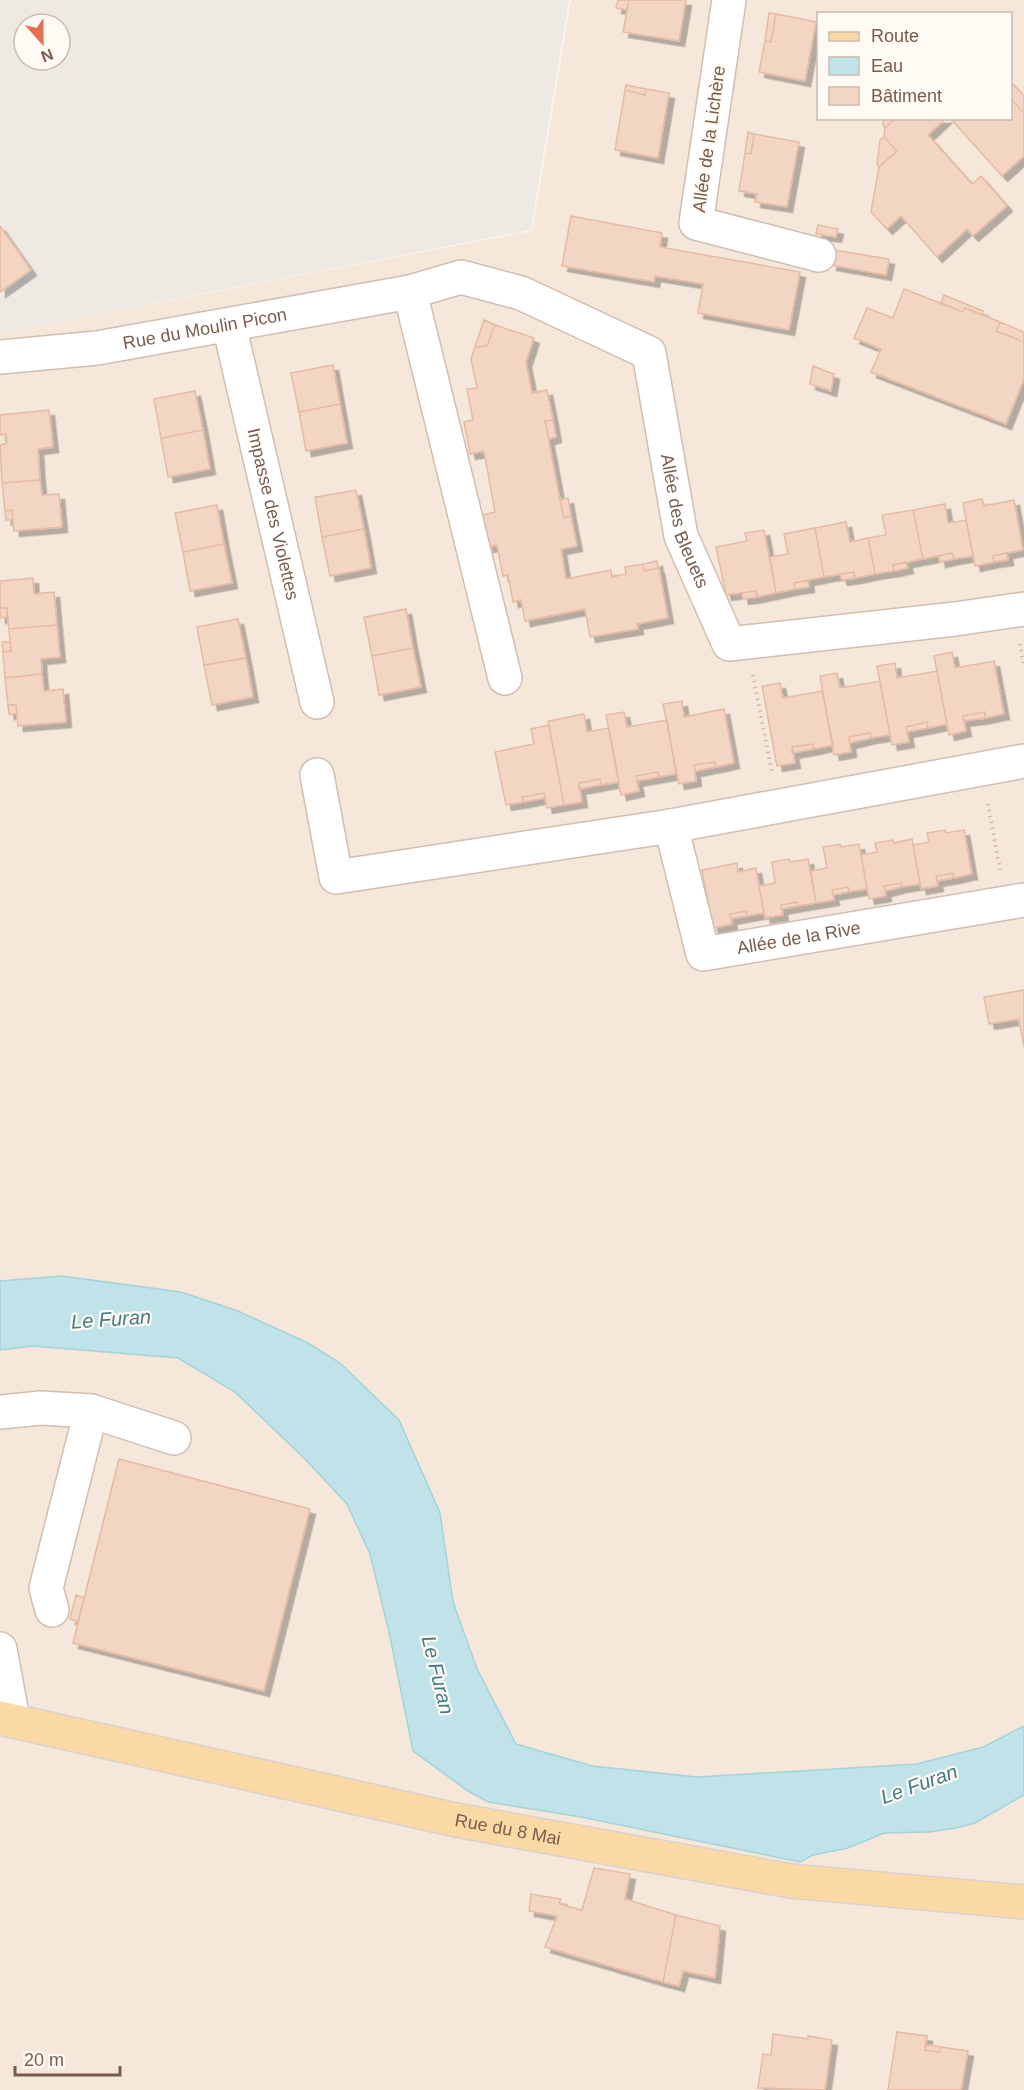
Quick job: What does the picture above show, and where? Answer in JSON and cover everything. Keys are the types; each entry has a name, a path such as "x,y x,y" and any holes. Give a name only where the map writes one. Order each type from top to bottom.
{"main road":[{"name":"Rue du 8 Mai","path":"6,1719 456,1820 791,1881 1024,1902"}],"street":[{"name":"Allée de la Lichère","path":"729,0 696,223 819,255"},
{"name":"Allée des Bleuets","path":"410,292 461,277 521,293 649,353 681,536 729,644 955,619 1024,609"},
{"name":"Rue du Moulin Picon","path":"0,357 97,348 410,292"},
{"path":"410,292 505,678"},
{"name":"Impasse des Violettes","path":"229,325 317,702"},
{"path":"317,775 336,877 671,826 1024,761"},
{"name":"Allée de la Rive","path":"671,826 703,954 1015,902"},
{"path":"0,1412 40,1408 91,1411 174,1438"},
{"path":"52,1610 46,1588 91,1411"},
{"path":"0,1649 6,1719"}],"path":[{"path":"747,642 779,806"},
{"path":"981,769 1015,902"}],"shaded area":[{"path":"0,0 569,0 531,230 0,333"},
{"path":"571,0 1024,0 1024,2090 0,2090 0,333 532,231"}],"water":[{"name":"Le Furan","path":"62,1276 181,1292 238,1311 308,1343 340,1363 399,1420 440,1513 453,1602 477,1669 516,1744 592,1766 697,1777 917,1764 983,1747 1024,1726 1024,1795 975,1823 929,1832 884,1833 848,1848 813,1855 800,1862 581,1817 488,1802 468,1791 413,1751 389,1632 370,1554 347,1504 305,1459 235,1392 178,1358 33,1346 0,1350 0,1281"}],"building":[{"path":"618,0 629,0 627,10 616,8"},
{"path":"629,0 686,0 679,41 623,32"},
{"path":"769,13 776,14 771,42 765,41"},
{"path":"776,14 816,22 805,81 759,72 765,41 771,42"},
{"path":"1012,83 1024,96 1024,113 1012,100"},
{"path":"626,85 646,89 645,95 625,90"},
{"path":"646,89 669,93 658,158 615,150 625,90 645,95"},
{"path":"1012,100 1024,113 1024,156 1002,176 952,120 1012,120"},
{"path":"884,120 894,120 885,128"},
{"path":"894,120 944,120 928,135 972,184 981,176 1007,206 973,236 967,229 937,257 901,216 887,229 871,212 879,167 897,151 884,137 885,128"},
{"path":"748,132 754,134 751,154 745,153"},
{"path":"754,134 799,142 787,207 755,202 757,194 739,191 745,153 751,154"},
{"path":"884,137 897,151 879,167 877,164 880,140"},
{"path":"571,216 662,233 660,247 800,272 789,330 698,313 703,284 655,276 654,282 562,266"},
{"path":"818,225 838,229 836,237 816,234"},
{"path":"0,226 31,270 0,292"},
{"path":"834,250 889,259 886,275 831,265"},
{"path":"904,289 963,312 965,308 1000,322 996,331 1024,342 1024,379 1006,424 871,372 881,349 854,338 867,308 893,318"},
{"path":"944,295 983,311 982,315 965,308 963,312 941,303"},
{"path":"484,320 495,325 487,346 475,347"},
{"path":"1000,322 1024,332 1024,342 996,331"},
{"path":"495,325 534,338 526,362 532,393 547,390 553,420 545,421 560,500 564,518 571,516 577,546 561,549 566,579 611,570 612,577 626,574 625,567 643,564 644,571 659,568 668,618 637,624 638,629 590,637 585,609 525,621 521,600 513,602 508,575 503,576 497,545 488,547 482,515 495,512 484,451 470,454 464,422 473,420 467,389 477,388 471,359 475,347 487,346"},
{"path":"333,365 340,404 299,412 291,373"},
{"path":"813,366 834,374 831,391 810,384"},
{"path":"195,391 203,430 161,438 154,399"},
{"path":"340,404 347,443 306,451 299,412"},
{"path":"49,410 53,447 38,449 40,480 2,483 0,445 7,443 6,434 0,435 0,415"},
{"path":"553,420 556,437 549,439 545,421"},
{"path":"203,430 210,469 168,477 161,438"},
{"path":"40,480 42,495 59,494 62,527 14,531 12,510 5,511 2,483"},
{"path":"356,490 364,529 322,537 315,497"},
{"path":"568,498 571,516 564,518 560,500"},
{"path":"982,499 984,506 1014,500 1023,550 993,556 994,562 975,566 963,503"},
{"path":"945,504 948,523 966,520 973,556 954,559 952,553 923,559 913,510"},
{"path":"217,505 224,544 183,552 175,513"},
{"path":"12,510 13,520 6,520 5,511"},
{"path":"913,510 923,559 893,565 894,571 875,574 868,538 886,535 882,515"},
{"path":"846,522 850,542 868,538 875,574 855,578 854,572 824,577 815,528"},
{"path":"815,528 824,577 794,583 795,589 776,593 770,557 788,554 784,534"},
{"path":"364,529 371,568 330,576 322,537"},
{"path":"764,530 776,593 757,597 756,591 726,595 716,547 747,541 745,533"},
{"path":"224,544 232,583 190,591 183,552"},
{"path":"952,553 954,559 940,562 939,556"},
{"path":"1007,553 1008,560 994,562 993,556"},
{"path":"657,561 658,568 644,571 643,564"},
{"path":"906,562 908,568 894,571 893,565"},
{"path":"854,572 855,578 842,580 840,574"},
{"path":"33,578 34,594 54,592 57,625 9,629 7,608 0,608 0,581"},
{"path":"808,580 809,587 795,589 794,583"},
{"path":"756,591 757,597 743,599 742,593"},
{"path":"0,608 7,608 7,617 0,618"},
{"path":"406,609 413,648 372,656 364,617"},
{"path":"238,619 246,658 204,665 197,627"},
{"path":"57,625 60,657 41,659 42,674 5,678 3,652 11,651 9,629"},
{"path":"2,642 10,642 11,651 3,652"},
{"path":"413,648 421,687 379,695 372,656"},
{"path":"952,652 955,668 994,661 1004,714 985,718 985,712 963,716 966,731 949,735 934,656"},
{"path":"246,658 253,697 212,705 204,665"},
{"path":"895,663 897,678 937,671 947,724 928,728 927,722 906,727 909,742 892,745 877,666"},
{"path":"837,673 840,688 880,681 890,735 871,738 870,733 849,737 851,752 834,755 820,676"},
{"path":"42,674 44,691 63,689 66,722 18,726 16,705 8,705 5,678"},
{"path":"780,683 783,698 822,691 833,745 814,749 813,744 792,747 795,763 777,766 762,686"},
{"path":"682,701 684,717 724,709 734,763 716,767 715,762 694,765 696,781 679,784 663,704"},
{"path":"8,705 16,705 17,714 9,714"},
{"path":"624,712 627,727 667,720 676,774 659,777 658,772 636,776 639,791 621,795 606,715"},
{"path":"985,712 985,718 964,721 963,716"},
{"path":"584,714 587,732 609,728 619,782 601,785 600,779 579,783 582,802 564,805 548,721"},
{"path":"927,722 928,728 907,732 906,727"},
{"path":"549,725 564,805 547,808 544,793 522,797 524,802 506,805 495,752 534,744 531,729"},
{"path":"870,733 871,738 850,743 849,737"},
{"path":"813,744 814,749 792,753 792,747"},
{"path":"715,762 716,767 695,771 694,765"},
{"path":"658,772 659,777 637,781 636,776"},
{"path":"600,779 601,785 579,789 579,783"},
{"path":"544,793 545,798 524,802 522,797"},
{"path":"945,830 946,833 964,830 972,874 954,878 953,873 936,876 938,886 921,889 913,845 929,842 927,833"},
{"path":"912,839 920,884 902,887 901,883 884,886 886,896 869,899 861,855 877,852 875,843 893,840 894,843"},
{"path":"840,844 841,847 859,844 867,889 849,892 848,887 832,890 834,900 816,903 811,871 827,868 823,847"},
{"path":"789,859 790,862 808,859 816,903 798,906 797,902 781,905 783,915 765,918 759,886 775,883 772,862"},
{"path":"737,863 738,872 756,868 764,913 747,916 746,911 730,914 732,924 713,928 702,870"},
{"path":"953,873 954,878 937,881 936,876"},
{"path":"901,883 902,887 885,891 884,886"},
{"path":"848,887 849,892 833,895 832,890"},
{"path":"797,902 798,906 782,909 781,905"},
{"path":"746,911 747,916 731,919 730,914"},
{"path":"1024,990 1024,1047 1019,1019 989,1024 984,997"},
{"path":"119,1459 310,1509 264,1691 73,1643"},
{"path":"76,1595 84,1598 78,1622 70,1619"},
{"path":"594,1868 630,1874 625,1899 676,1915 663,1982 545,1947 557,1916 529,1911 531,1894 561,1899 559,1904 582,1910"},
{"path":"676,1915 720,1926 715,1978 683,1971 679,1986 663,1982"},
{"path":"897,2032 927,2036 925,2050 939,2052 941,2047 968,2051 961,2090 888,2090"},
{"path":"773,2034 832,2040 825,2090 758,2088 763,2054 771,2055"},
{"path":"925,2044 941,2047 939,2052 925,2050"}]}
